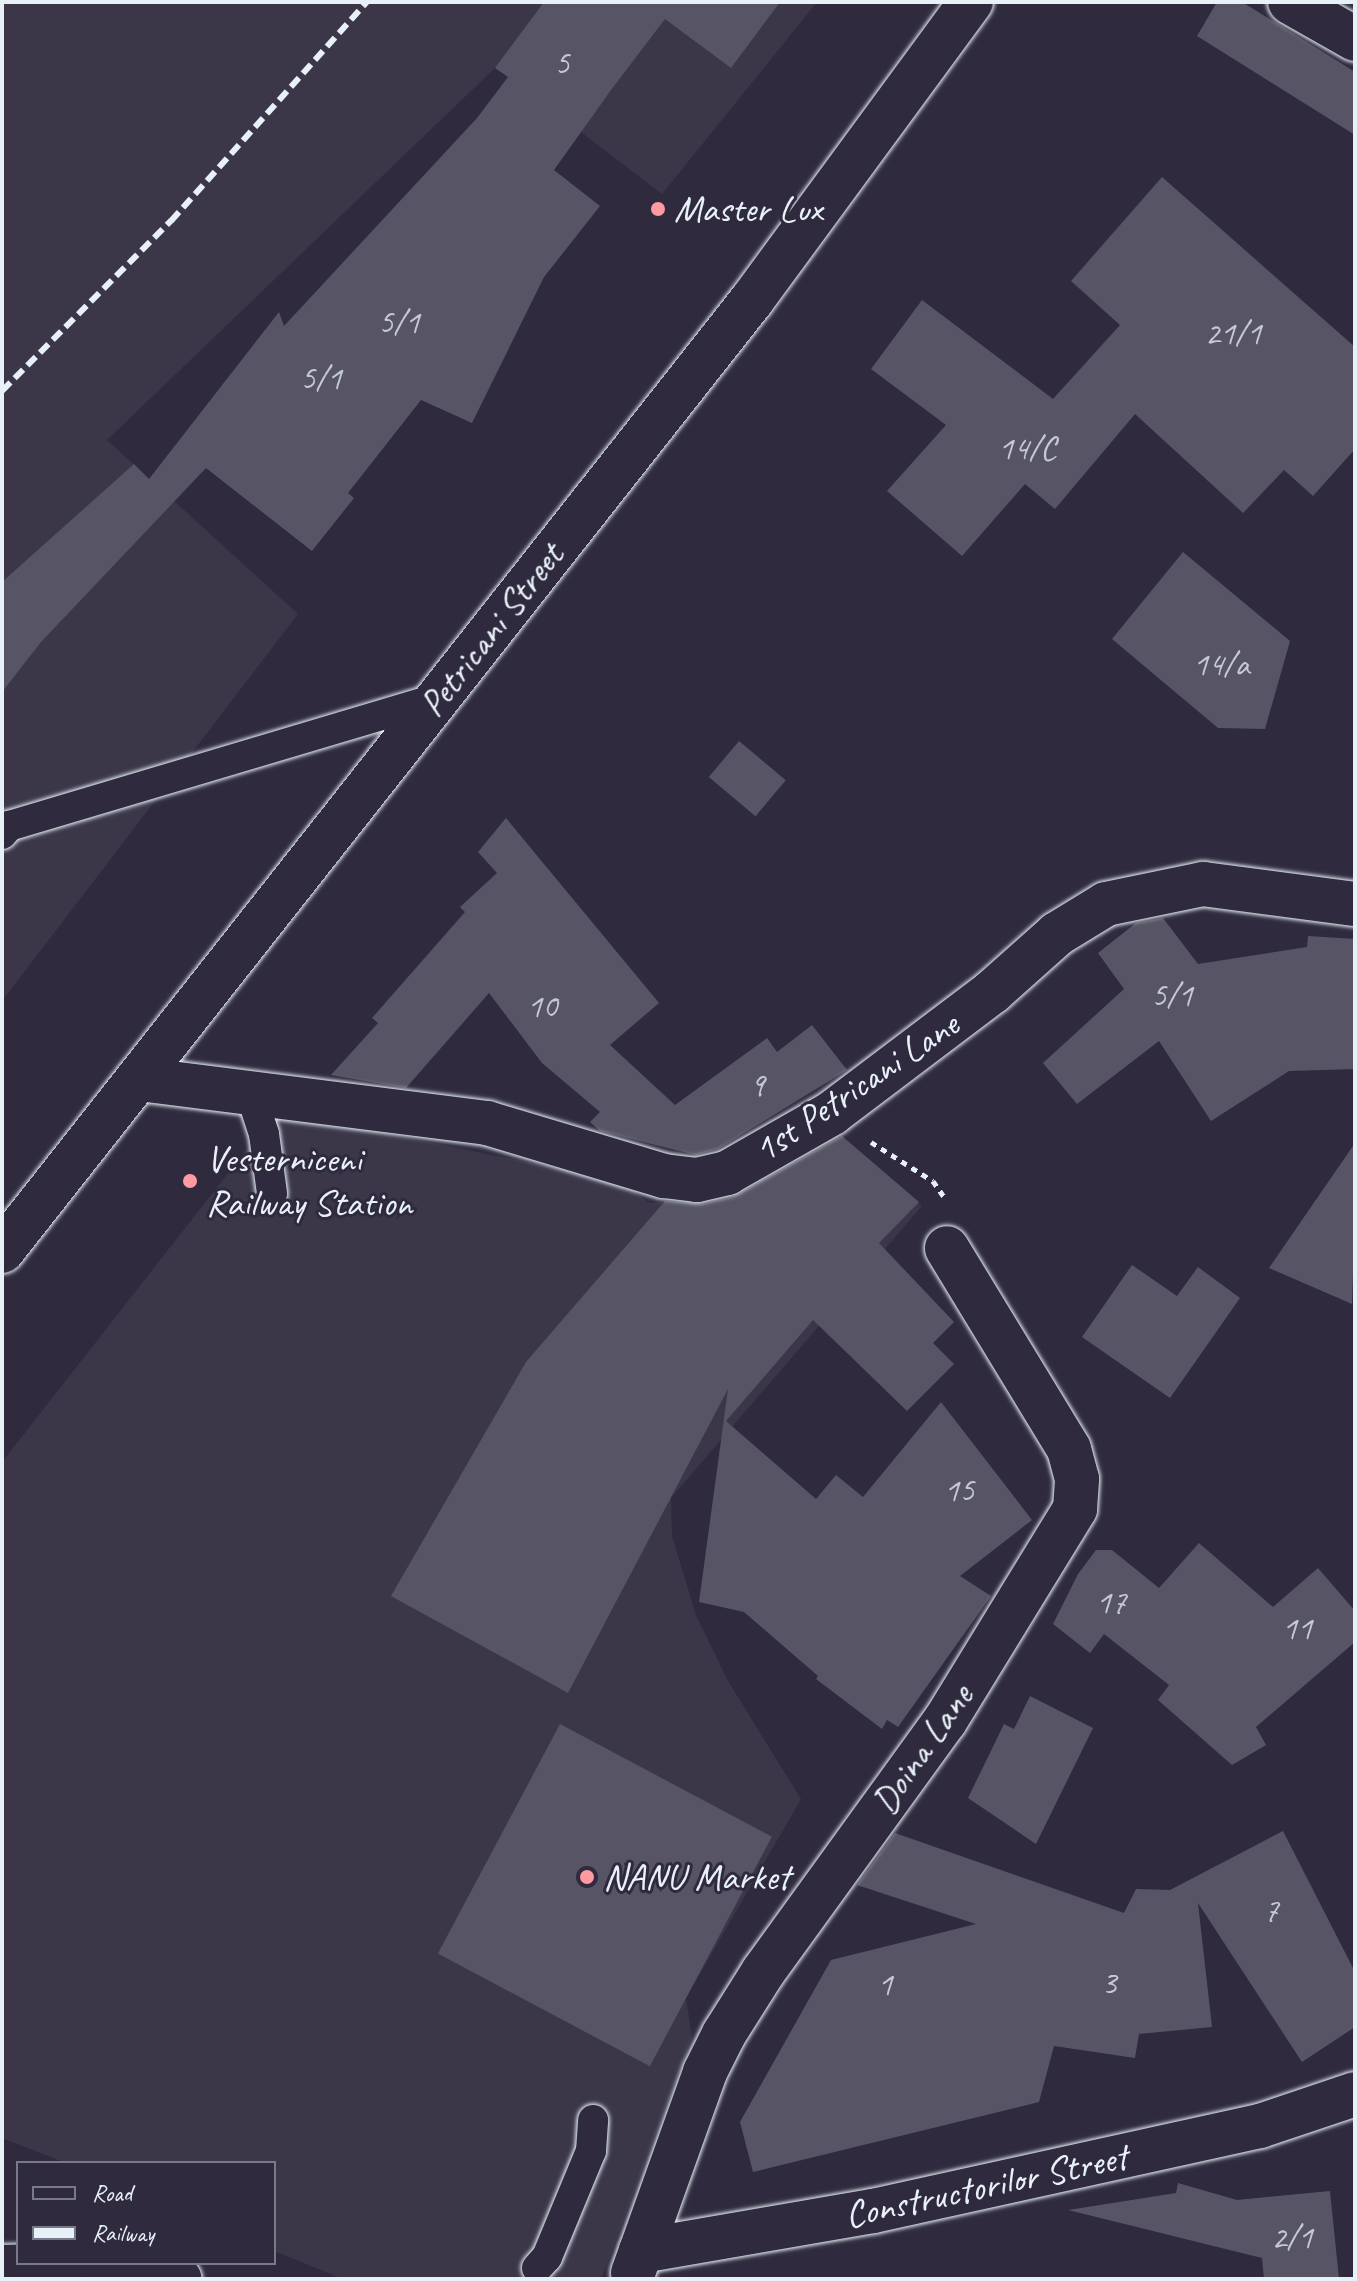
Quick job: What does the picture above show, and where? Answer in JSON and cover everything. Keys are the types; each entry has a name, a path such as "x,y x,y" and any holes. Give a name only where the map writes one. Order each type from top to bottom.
{"street":[{"name":"Petricani Street","path":"2,1251 752,300 971,2"},
{"path":"1290,2 1355,39"},
{"name":"1st Petricani Lane","path":"139,1079 487,1123 664,1176 697,1180 727,1173 832,1113 992,992 1057,934 1106,904 1203,884 1355,904"},
{"name":"Doina Lane","path":"636,2265 705,2072 724,2034 763,1972 945,1721 1075,1509 1077,1479 1069,1449 947,1248"},
{"name":"Constructorilor Street","path":"636,2265 1260,2126 1355,2094"},
{"path":"2,2267 70,2265"},
{"path":"109,2265 180,2279"}],"lane":[{"path":"2,834 9,826 438,698"},
{"path":"250,1091 264,1134 272,1193"},
{"path":"537,2268 547,2257 591,2151 593,2120"}],"path":[{"path":"832,1113 933,1181 948,1203 953,1226 947,1248"}],"shaded area":[{"path":"2,2 817,2 662,194 496,67 107,440 298,614 2,1001"},
{"path":"276,1112 618,1180 649,1203 683,1201 730,1185 829,1129 922,1206 671,1498 672,1536 696,1615 728,1681 801,1799 686,1998 692,2037 601,2279 343,2279 276,2252 276,2161 61,2161 2,2138 2,1462"}],"building":[{"path":"544,2 780,2 731,68 665,19 611,90 554,170 600,206 544,277 472,423 421,400 348,493 354,498 312,551 206,468 41,642 2,692 2,582 134,464 149,479 279,312 284,326 477,118 508,77 495,68"},
{"path":"1217,2 1242,2 1355,72 1355,135 1197,36"},
{"path":"1162,177 1355,347 1355,449 1313,496 1284,470 1243,513 1135,414 1055,509 1025,484 962,556 887,491 946,425 871,369 922,300 1053,399 1120,325 1071,281"},
{"path":"1183,552 1290,641 1265,729 1218,728 1112,639"},
{"path":"739,741 786,780 756,816 709,777"},
{"path":"506,818 659,1003 610,1045 675,1105 767,1038 777,1052 812,1025 847,1070 718,1149 696,1155 600,1131 590,1122 600,1112 542,1063 489,993 406,1088 331,1075 378,1023 372,1018 465,912 460,907 497,873 478,852"},
{"path":"1163,918 1198,964 1307,947 1308,936 1355,939 1355,1069 1289,1071 1211,1121 1159,1041 1077,1104 1043,1063 1124,989 1098,953 1136,923"},
{"path":"842,1136 919,1202 879,1243 954,1322 933,1343 954,1364 907,1411 813,1320 726,1421 816,1499 836,1475 863,1497 941,1402 1032,1520 960,1576 991,1596 898,1727 887,1720 882,1729 816,1679 818,1676 744,1612 699,1602 728,1389 568,1693 391,1596 526,1362 665,1201 702,1204 733,1197"},
{"path":"1355,1143 1355,1211 1352,1304 1269,1268"},
{"path":"1132,1265 1177,1296 1198,1267 1240,1298 1170,1398 1082,1337"},
{"path":"1199,1543 1273,1607 1318,1568 1355,1611 1355,1642 1256,1727 1266,1745 1232,1765 1158,1700 1169,1685 1104,1634 1090,1653 1053,1624 1078,1574 1096,1550 1112,1550 1159,1588"},
{"path":"1030,1696 1093,1728 1036,1844 968,1798 1004,1724 1014,1729"},
{"path":"560,1724 772,1837 650,2066 438,1954"},
{"path":"1283,1831 1355,1972 1355,2027 1302,2062 1198,1903 1212,2027 1139,2034 1135,2058 1054,2046 1039,2102 753,2172 740,2122 831,1960 976,1924 857,1885 895,1833 1124,1913 1136,1889 1170,1890"},
{"path":"1178,2183 1237,2200 1330,2191 1339,2279 1264,2279 1262,2258 1068,2210 1176,2193"}],"railway":[{"path":"2,391 171,221 367,2"}],"place":[{"name":"Master Lux","path":"658,209"},
{"name":"Vesterniceni Railway Station","path":"190,1181"},
{"name":"NANU Market","path":"587,1877"}]}
